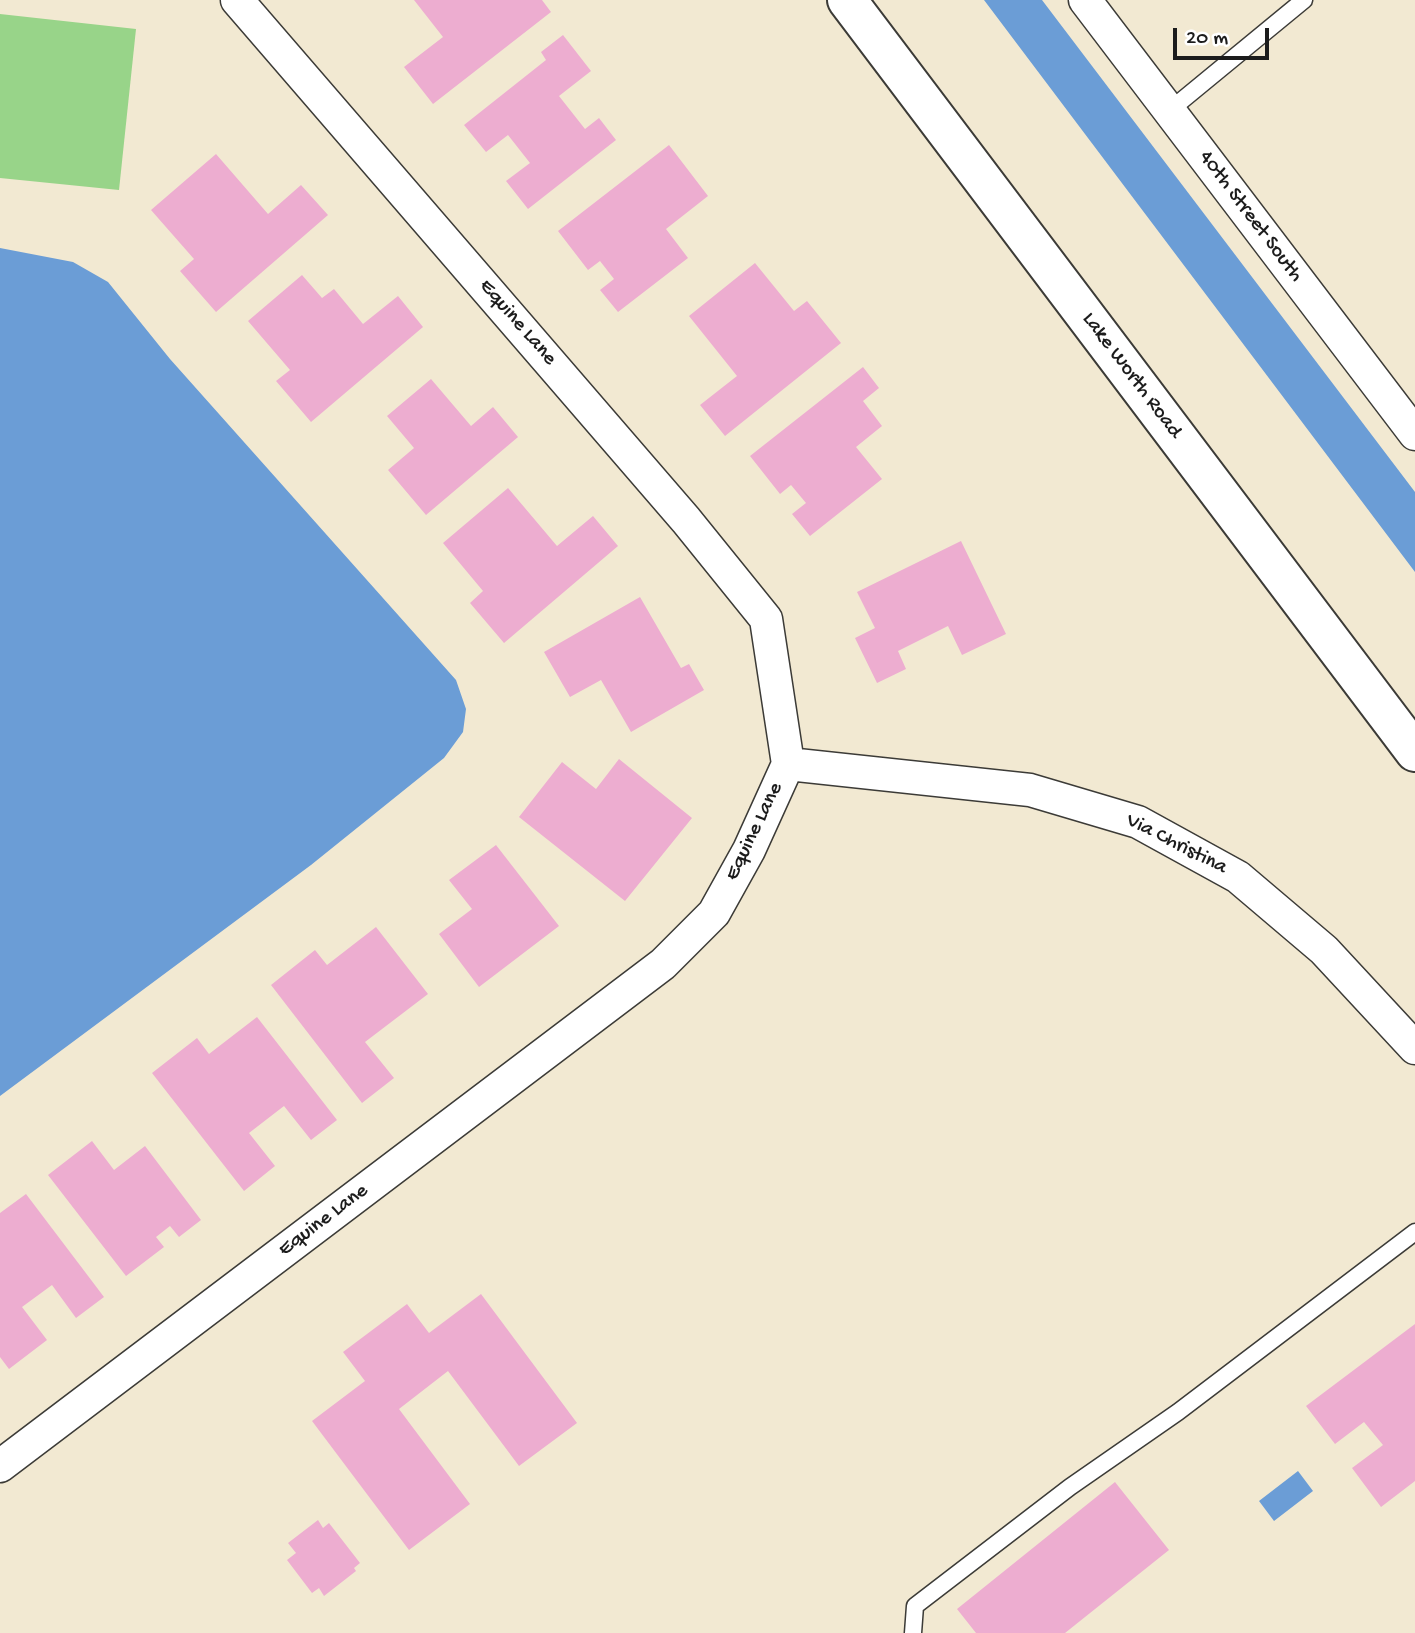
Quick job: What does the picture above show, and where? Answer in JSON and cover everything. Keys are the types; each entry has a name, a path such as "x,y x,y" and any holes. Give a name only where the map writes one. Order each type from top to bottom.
{"street":[{"name":"Equine Lane","path":"0,1466 663,964 714,913 749,850 788,764 766,619 677,510 237,0"},
{"name":"Lake Worth Road","path":"847,0 1415,752"},
{"name":"40th Street South","path":"1085,0 1415,434"},
{"name":"Via Christina","path":"788,764 1030,790 1138,822 1238,877 1324,950 1415,1048"}],"lane":[{"path":"1169,111 1304,0"},
{"path":"914,1633 915,1606 1070,1487 1178,1412 1415,1232"}],"green space":[{"path":"0,14 136,29 119,190 0,178"}],"water":[{"path":"984,0 1042,0 1415,492 1415,572"},
{"path":"0,248 73,262 108,282 170,359 456,680 466,709 463,732 444,758 311,865 0,1096"},
{"path":"1298,1471 1313,1491 1274,1521 1259,1501"}],"building":[{"path":"414,0 542,0 551,12 433,104 404,67 443,37"},
{"path":"563,35 591,71 559,96 585,129 599,118 616,140 528,209 506,181 530,163 508,135 486,152 464,125 546,60 541,52"},
{"path":"669,145 708,196 666,229 688,258 618,312 600,290 614,279 600,261 588,270 558,231"},
{"path":"216,154 268,214 301,185 328,215 216,312 180,271 194,259 151,210"},
{"path":"755,263 794,311 807,301 841,343 725,436 700,405 737,376 689,316"},
{"path":"302,275 322,298 334,289 363,324 398,296 423,327 311,422 276,381 290,370 248,321"},
{"path":"863,367 879,388 863,401 882,426 856,447 882,479 810,536 792,514 806,503 791,485 780,494 750,456"},
{"path":"431,379 471,426 493,407 518,437 426,515 388,470 414,448 387,416"},
{"path":"508,488 557,546 593,516 618,546 504,643 470,603 483,591 443,543"},
{"path":"961,541 1006,634 962,655 948,626 898,651 906,669 877,683 855,638 875,628 857,592"},
{"path":"640,597 681,668 689,664 704,690 631,732 601,680 570,697 544,652"},
{"path":"619,759 692,818 625,901 519,817 562,762 596,789"},
{"path":"496,845 559,926 479,987 439,934 472,909 449,880"},
{"path":"376,927 428,994 365,1042 394,1078 362,1103 271,985 315,950 327,965"},
{"path":"257,1017 337,1120 311,1140 284,1106 249,1133 275,1166 244,1191 152,1073 197,1038 209,1054"},
{"path":"92,1141 114,1170 145,1146 201,1220 179,1237 170,1226 156,1237 164,1247 126,1276 48,1175"},
{"path":"26,1194 104,1297 76,1318 52,1285 22,1307 47,1340 9,1369 0,1357 0,1213"},
{"path":"481,1294 577,1423 519,1466 448,1371 399,1409 470,1504 409,1550 312,1421 365,1381 343,1352 407,1304 429,1333"},
{"path":"1415,1324 1415,1481 1381,1507 1352,1468 1383,1445 1364,1422 1335,1444 1306,1406"},
{"path":"1115,1482 1169,1550 1065,1633 976,1633 957,1609"},
{"path":"318,1520 323,1528 329,1523 360,1563 354,1568 356,1571 324,1596 319,1588 312,1593 287,1560 296,1553 288,1543"}]}
